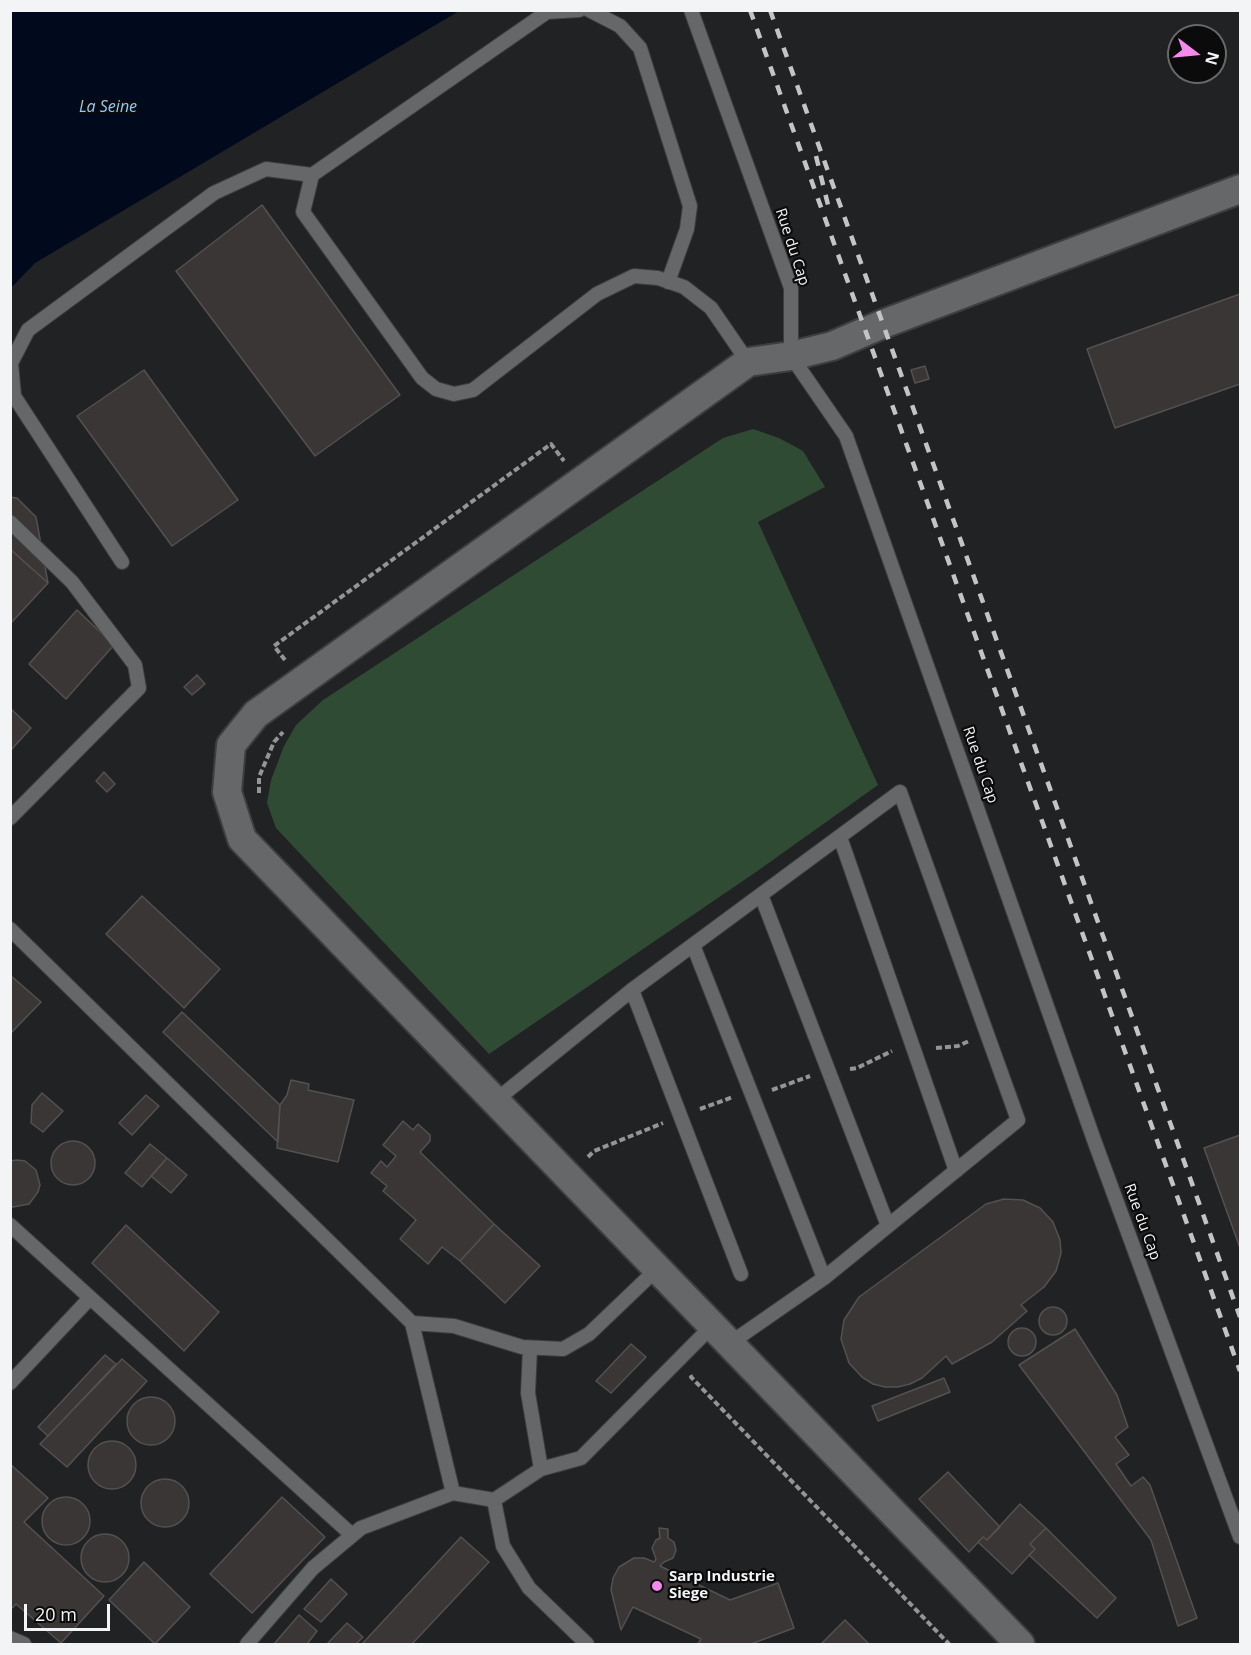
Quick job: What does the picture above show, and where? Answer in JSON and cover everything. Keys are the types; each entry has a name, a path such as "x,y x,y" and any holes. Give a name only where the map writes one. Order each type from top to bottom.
{"street":[{"path":"1020,1644 243,839 227,792 231,746 256,714 748,362 790,356 832,346 883,324 1240,189"}],"lane":[{"path":"579,10 547,12 312,175 303,213 422,378 436,389 454,394 473,390 597,294 634,276 658,278 684,287 711,308 748,362"},
{"path":"589,10 620,26 640,48 690,206 687,229 668,282"},
{"name":"Rue du Cap","path":"691,10 791,288 790,356 846,436 1094,1140 1240,1537"},
{"path":"122,562 14,396 11,363 28,330 214,193 266,169 312,175"},
{"path":"10,522 72,582 135,665 139,688 13,811"},
{"path":"247,1644 313,1568 361,1528 453,1493 494,1500 541,1469 581,1458 721,1336 824,1278 1018,1120 900,792 632,990 495,1101"},
{"path":"840,837 956,1171"},
{"path":"761,894 888,1226"},
{"path":"10,929 412,1323 453,1493"},
{"path":"693,945 824,1278"},
{"path":"632,990 741,1274"},
{"path":"10,1225 352,1536"},
{"path":"412,1323 454,1326 522,1347 563,1349 589,1334 657,1269"},
{"path":"10,1383 90,1298"},
{"path":"530,1348 528,1393 541,1469"},
{"path":"494,1500 503,1546 529,1588 587,1644"},
{"path":"10,1638 24,1644"}],"path":[{"path":"301,682 274,646 551,444 580,483"},
{"path":"258,800 259,777 274,742 289,725"},
{"path":"721,1336 691,1377 950,1644"}],"green space":[{"path":"753,429 779,438 803,451 825,487 758,522 878,785 756,872 489,1054 276,828 267,803 271,780 284,746 296,725 323,700 723,438"}],"water":[{"name":"La Seine","path":"11,10 459,11 35,263 11,288"}],"building":[{"path":"262,205 400,395 315,456 176,271"},
{"path":"1240,294 1240,384 1115,428 1087,349"},
{"path":"925,366 929,379 915,383 911,370"},
{"path":"144,370 238,500 172,546 77,416"},
{"path":"10,497 17,498 36,517 48,583 10,549"},
{"path":"10,549 48,583 10,624"},
{"path":"77,610 114,645 66,699 29,664"},
{"path":"197,675 205,684 192,695 184,687"},
{"path":"10,708 31,728 10,751"},
{"path":"104,772 115,784 107,792 96,781"},
{"path":"142,896 220,969 184,1008 106,934"},
{"path":"10,975 41,1002 10,1034"},
{"path":"182,1012 280,1105 278,1142 163,1032"},
{"path":"291,1080 309,1084 308,1090 354,1100 338,1162 277,1148 280,1105 287,1095"},
{"path":"42,1093 63,1111 43,1132 31,1123 32,1105"},
{"path":"146,1095 159,1106 132,1135 119,1123"},
{"path":"403,1121 413,1130 418,1124 430,1135 430,1141 420,1152 494,1224 460,1261 442,1247 428,1264 400,1239 416,1220 383,1191 387,1186 371,1173 381,1161 387,1167 396,1156 383,1145"},
{"path":"1240,1135 1240,1248 1204,1148"},
{"path":"73,1141 88,1148 95,1163 88,1178 73,1185 58,1178 51,1163 58,1148"},
{"path":"150,1144 167,1158 142,1187 125,1173"},
{"path":"167,1158 187,1175 171,1193 151,1176"},
{"path":"10,1161 25,1161 36,1170 40,1185 29,1204 13,1207 10,1206"},
{"path":"1004,1199 1023,1200 1040,1208 1053,1222 1060,1240 1061,1253 1056,1271 1044,1287 1021,1305 1027,1311 992,1342 952,1364 946,1356 922,1378 910,1384 885,1387 873,1384 862,1377 849,1363 841,1339 844,1320 859,1297 986,1204"},
{"path":"494,1224 540,1266 505,1303 460,1261"},
{"path":"126,1225 219,1312 184,1351 92,1263"},
{"path":"1053,1307 1063,1311 1067,1321 1063,1331 1053,1335 1043,1331 1039,1321 1043,1311"},
{"path":"1022,1328 1032,1332 1036,1342 1032,1352 1022,1356 1012,1352 1008,1342 1012,1332"},
{"path":"1075,1329 1117,1395 1128,1427 1115,1437 1129,1455 1116,1464 1131,1486 1143,1477 1150,1485 1197,1618 1178,1626 1151,1540 1019,1365"},
{"path":"631,1344 646,1357 611,1393 596,1381"},
{"path":"105,1355 116,1364 48,1436 38,1427"},
{"path":"122,1359 147,1381 67,1467 40,1444"},
{"path":"944,1378 950,1392 878,1421 872,1406"},
{"path":"151,1397 168,1404 175,1421 168,1438 151,1445 134,1438 127,1421 134,1404"},
{"path":"112,1441 129,1448 136,1465 129,1482 112,1489 95,1482 88,1465 95,1448"},
{"path":"10,1464 48,1498 24,1522 104,1596 61,1643 16,1604 10,1610"},
{"path":"948,1472 1000,1527 987,1540 983,1537 969,1552 919,1499"},
{"path":"165,1479 182,1486 189,1503 182,1520 165,1527 148,1520 141,1503 148,1486"},
{"path":"66,1497 83,1504 90,1521 83,1538 66,1545 49,1538 42,1521 49,1504"},
{"path":"282,1497 325,1537 252,1613 210,1574"},
{"path":"1020,1504 1046,1528 1030,1544 1035,1549 1012,1574 978,1542 983,1537 987,1540"},
{"name":"Sarp Industrie Siege","path":"659,1528 668,1529 668,1538 674,1542 676,1550 673,1558 660,1566 730,1600 778,1583 794,1628 751,1644 698,1644 701,1639 633,1607 621,1630 611,1590 613,1578 619,1567 634,1558 644,1558 654,1562 656,1559 652,1548 656,1540 660,1538"},
{"path":"1046,1528 1116,1598 1097,1618 1029,1555 1035,1549 1030,1544"},
{"path":"100,1534 110,1534 122,1541 129,1553 129,1563 122,1575 110,1582 100,1582 85,1571 81,1563 81,1553 92,1538"},
{"path":"461,1537 489,1562 412,1644 362,1644"},
{"path":"144,1562 190,1607 155,1644 109,1600"},
{"path":"331,1579 347,1594 321,1622 304,1609"},
{"path":"299,1615 317,1631 307,1644 274,1644"},
{"path":"845,1620 869,1644 821,1644"},
{"path":"347,1623 363,1637 356,1644 327,1644"}],"railway":[{"path":"750,10 1240,1371"},
{"path":"770,10 1240,1317"},
{"path":"816,156 829,209"}],"place":[{"name":"Sarp Industrie Siege","path":"657,1586"}]}
